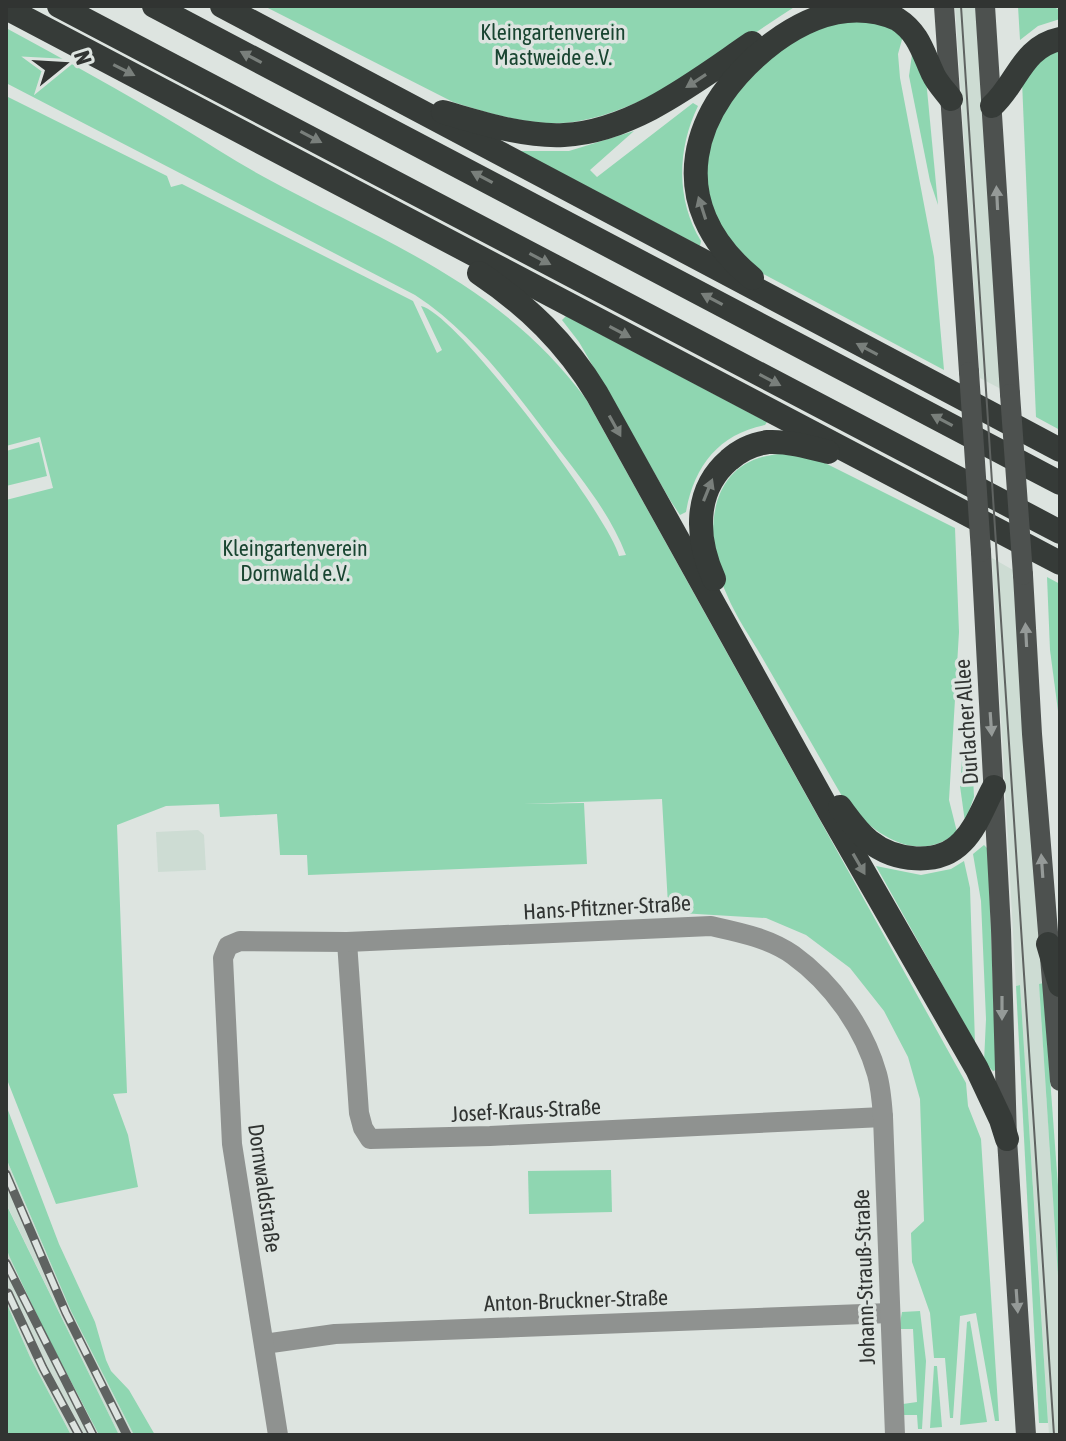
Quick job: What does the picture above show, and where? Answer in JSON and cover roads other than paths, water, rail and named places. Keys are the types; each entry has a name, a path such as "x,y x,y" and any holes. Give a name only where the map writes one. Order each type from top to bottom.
{"highway":[{"path":"59,6 1060,532"},
{"path":"154,6 1060,483"},
{"path":"222,6 1060,450"},
{"path":"394,99 523,133 565,135 588,131 608,126 665,101 807,6"},
{"path":"788,308 728,256 704,217 696,189 696,159 702,131 728,84 749,61 812,17 832,9 865,7 896,19 912,31 922,45 933,74 951,99"},
{"path":"6,8 1060,563"},
{"path":"992,106 1005,94 1024,60 1044,44 1060,39"},
{"path":"402,218 529,310 579,364 977,1069 1007,1139"},
{"path":"873,464 783,443 750,446 737,453 712,480 704,496 700,531 708,565 720,593 839,805 855,828 870,842 898,856 914,858 950,851 964,840 974,826 994,787"},
{"path":"1048,944 1060,985"}],"main road":[{"name":"Durlacher Allee","path":"944,6 981,552 994,787 1007,1139 1026,1435"},
{"path":"985,6 1048,944 1060,1081"}],"street":[{"name":"Hans-Pfitzner-Straße","path":"228,946 240,941 347,942 711,926 764,940 792,954 834,993 868,1047 879,1078 883,1117"},
{"name":"Josef-Kraus-Straße","path":"347,942 359,1113 370,1139 883,1117"},
{"name":"Dornwaldstraße","path":"228,946 223,958 232,1144 278,1435"},
{"name":"Johann-Strauß-Straße","path":"883,1117 895,1435"},
{"name":"Anton-Bruckner-Straße","path":"264,1344 335,1334 890,1313"}],"tram line":[{"path":"961,6 1054,1435"}],"railway":[{"path":"6,1174 66,1313 127,1435"},
{"path":"6,1263 93,1435"},
{"path":"8,1293 79,1435"}],"park label":[{"name":"Kleingartenverein Mastweide e.V.","path":"553,44"},
{"name":"Kleingartenverein Dornwald e.V.","path":"295,560"}]}
